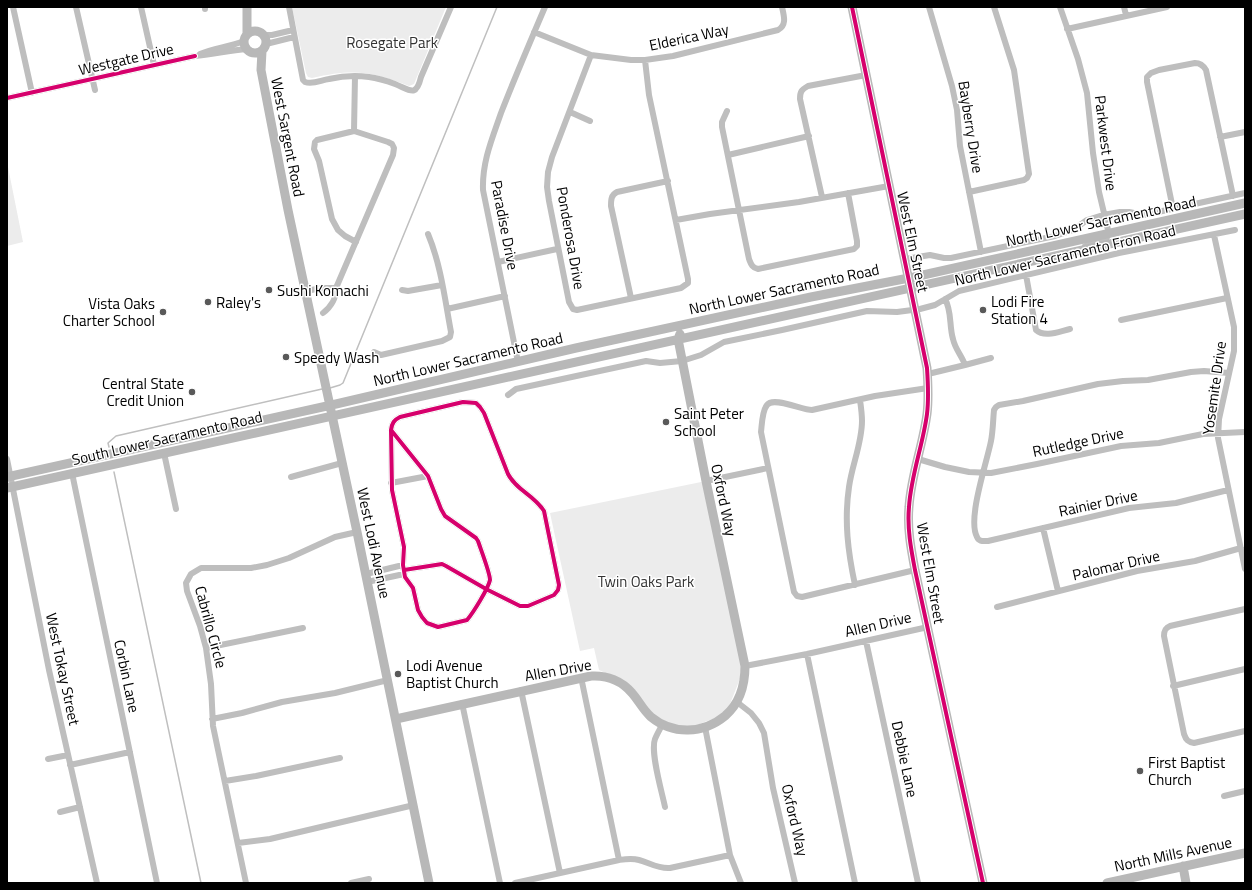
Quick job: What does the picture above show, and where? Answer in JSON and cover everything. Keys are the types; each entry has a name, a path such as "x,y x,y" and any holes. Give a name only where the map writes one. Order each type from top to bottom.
{"main road":[{"name":"West Elm Street","path":"852,7 928,374 927,414 909,506 909,536 915,570 983,883"},
{"path":"248,9 261,33"},
{"path":"248,9 247,44 255,53 264,47"},
{"path":"247,44 252,31 261,33"},
{"name":"West Sargent Road","path":"261,33 264,47 261,70"},
{"name":"West Sargent Road","path":"247,44 261,70 288,210"},
{"name":"North Lower Sacramento Road","path":"330,405 518,362 909,278 1245,203"},
{"name":"West Lodi Avenue","path":"288,210 357,532 429,883"},
{"name":"North Lower Sacramento Road","path":"332,416 1245,214"},
{"path":"678,339 681,332 716,322 727,316"},
{"name":"Oxford Way","path":"678,339 745,666"},
{"path":"500,378 515,371 518,362"},
{"name":"South Lower Sacramento Road","path":"9,477 330,405"},
{"name":"South Lower Sacramento Road","path":"10,487 332,416"},
{"path":"178,450 184,444 225,434 228,427"},
{"name":"Allen Drive","path":"396,719 581,677 597,676 609,678 621,684 631,693 643,709 662,725 674,729 687,730 705,727 719,720 730,711 737,702 744,681 745,666"},
{"name":"North Mills Avenue","path":"1110,883 1245,853"},
{"path":"1183,866 1186,883"}],"street":[{"path":"13,7 32,92"},
{"path":"76,7 95,90"},
{"path":"141,7 154,65"},
{"path":"289,7 303,80 305,82 312,83 327,79 355,76 370,77 396,84 410,92 414,91 419,86 421,77 451,7"},
{"name":"Paradise Drive","path":"518,362 483,190 483,170 489,146 500,117 545,7"},
{"name":"Elderica Way","path":"534,32 591,55 630,60 645,60 673,56 778,30 784,23 782,7"},
{"name":"Bayberry Drive","path":"929,7 932,22 945,57 952,86 957,110 960,146 981,252"},
{"path":"969,192 1024,180 1029,174 1014,70 994,7"},
{"name":"Parkwest Drive","path":"1060,7 1078,59 1087,93 1093,153 1103,214 1109,234"},
{"path":"1124,7 1126,15"},
{"path":"1067,29 1166,7"},
{"path":"261,33 272,35 294,34"},
{"path":"264,47 274,41 294,34"},
{"name":"Westgate Drive","path":"7,98 195,56 210,50 235,44 247,44"},
{"name":"Ponderosa Drive","path":"591,55 552,157 548,172 547,187 549,201 557,249 571,306 575,309 631,298"},
{"path":"645,60 649,95 668,181 688,283 686,286 631,298 611,206 611,199 614,193 617,192 668,181"},
{"path":"1173,209 1147,82 1147,77 1151,73 1158,70 1195,63 1203,65 1206,70 1233,196"},
{"path":"822,197 800,99 800,93 808,86 866,75"},
{"path":"354,132 355,76"},
{"path":"727,111 722,122 749,258 751,265 754,268 758,269 854,249 857,246 856,236 848,193"},
{"path":"570,112 590,121"},
{"path":"323,313 332,304 336,295 336,288 356,242 393,155 394,148 392,144 354,132 321,138 315,142 314,149 319,162 332,219 338,230 356,242"},
{"path":"1220,137 1245,132"},
{"path":"728,155 809,136"},
{"path":"676,220 739,209 799,202 889,186"},
{"name":"North Lower Sacramento Fron Road","path":"905,259 930,255 950,258 981,252 1065,233 1073,230 1087,220 1103,214 1124,212 1144,215 1245,193"},
{"name":"North Lower Sacramento Fron Road","path":"508,395 516,388 646,360 660,363 682,361 706,353 724,342 867,311 877,310 897,312 915,310 935,305 959,291 1119,254 1235,230"},
{"path":"374,352 380,355 438,342 449,339 450,337 451,332 442,284 428,234"},
{"path":"1064,255 1106,239 1109,234"},
{"name":"Yosemite Drive","path":"1214,235 1234,327 1235,343 1219,419 1218,432 1228,490 1245,569"},
{"path":"498,262 557,249"},
{"path":"1026,275 1036,330 1039,333 1045,334 1070,329"},
{"path":"402,290 442,284"},
{"path":"305,291 323,288 336,288"},
{"path":"447,309 505,296"},
{"path":"1121,320 1227,298"},
{"path":"945,300 949,309 953,339 957,352 963,359 964,365"},
{"path":"928,374 991,358"},
{"path":"983,473 991,441 994,410 999,405 1104,383 1148,380 1191,372 1204,371 1229,373"},
{"path":"915,570 799,597 794,592 761,432 763,416 767,405 773,401 809,410 903,391 928,388"},
{"path":"855,585 848,546 846,516 851,474 861,431 862,420 860,400"},
{"path":"366,578 404,570 442,564 486,589 520,606 528,606 554,595 558,590 559,585 544,511 538,502 512,482 484,413 480,407 476,403 462,402 400,417 392,424 391,430 391,483 404,547 404,570 405,577 413,588 418,610 427,623 438,627 466,620 486,589 490,580 489,574 476,538 445,516 428,476 391,430"},
{"name":"Rutledge Drive","path":"918,459 945,467 983,473 1004,471 1121,446 1159,443 1218,432 1245,432"},
{"path":"164,453 176,509"},
{"name":"West Tokay Street","path":"7,459 10,487 97,883"},
{"path":"290,477 342,463"},
{"path":"706,481 768,468"},
{"name":"Rainier Drive","path":"983,473 975,511 976,534 979,540 988,541 1129,508 1176,503 1228,490"},
{"name":"Corbin Lane","path":"72,474 157,883"},
{"path":"391,483 428,476"},
{"path":"1043,528 1058,591"},
{"name":"Cabrillo Circle","path":"246,883 212,718 212,684 206,648 186,586 187,579 194,571 201,568 251,568 267,565 289,558 335,537 357,532"},
{"name":"Palomar Drive","path":"997,607 1137,571 1195,561 1240,548"},
{"path":"1245,609 1168,627 1164,631 1173,686 1185,737 1190,742 1194,743 1245,731"},
{"name":"Allen Drive","path":"745,666 928,627"},
{"path":"206,648 303,628"},
{"name":"Debbie Lane","path":"866,641 918,883"},
{"path":"807,654 855,883"},
{"path":"1173,686 1245,669"},
{"path":"581,677 619,860"},
{"path":"212,718 242,713 282,702 335,693 388,680"},
{"path":"522,690 560,873"},
{"name":"Oxford Way","path":"737,702 751,713 759,723 764,733 774,788 795,883"},
{"path":"462,703 500,883"},
{"path":"662,725 655,739 654,745 656,766 665,807"},
{"path":"705,727 730,855 741,883"},
{"path":"70,765 130,752"},
{"path":"48,759 68,755"},
{"path":"225,781 340,758"},
{"path":"1224,796 1245,791"},
{"path":"238,844 414,805"},
{"path":"60,812 80,807"},
{"path":"514,883 619,860 639,860 663,868 670,868 730,855"},
{"path":"351,883 369,879"}],"green space":[{"name":"Rosegate Park","path":"292,7 446,7 414,84 409,86 383,77 361,73 339,73 312,78 308,77"},
{"path":"7,162 23,242 7,246"},
{"name":"Twin Oaks Park","path":"706,481 745,666 726,714 683,730 651,717 630,685 599,670 594,648 580,651 550,513"}],"waterway":[{"path":"330,388 343,383 497,7"},
{"path":"109,447 108,443 116,436 322,389"},
{"path":"114,472 201,883"}],"cycle path":[{"path":"852,7 927,368 927,414 910,495 909,531 911,546 983,883"},
{"path":"7,98 195,56"},
{"path":"391,430 428,476 445,516 476,538 490,577 490,580 486,589 483,595 467,620 438,627 427,623 418,610 413,588 405,577 403,565 404,547 392,490 391,430 396,419 400,417 463,402 476,403 480,407 484,413 508,474 516,485 535,500 544,511 559,585 558,590 554,595 528,606 520,606 486,589 442,564 404,570"}],"place":[{"name":"Sushi Komachi","path":"269,290"},
{"name":"Raley's","path":"208,302"},
{"name":"Lodi Fire Station 4","path":"983,310"},
{"name":"Vista Oaks Charter School","path":"163,312"},
{"name":"Speedy Wash","path":"286,357"},
{"name":"Central State Credit Union","path":"192,392"},
{"name":"Saint Peter School","path":"666,422"},
{"name":"Lodi Avenue Baptist Church","path":"398,674"},
{"name":"First Baptist Church","path":"1140,771"}]}
